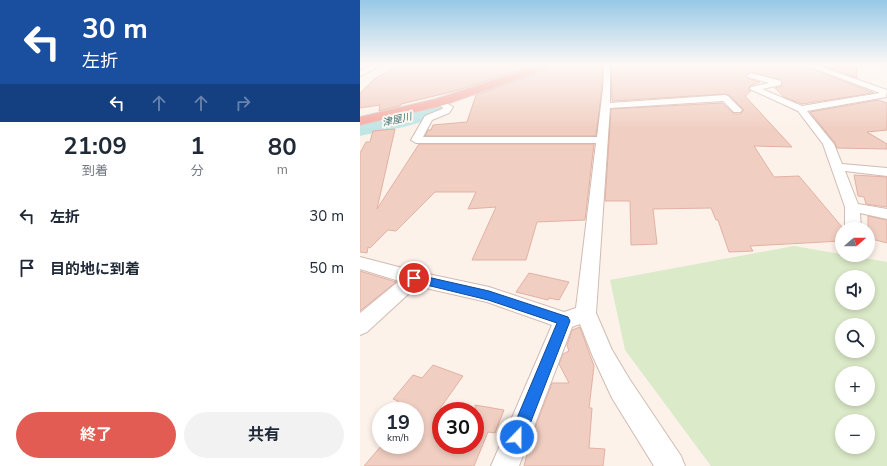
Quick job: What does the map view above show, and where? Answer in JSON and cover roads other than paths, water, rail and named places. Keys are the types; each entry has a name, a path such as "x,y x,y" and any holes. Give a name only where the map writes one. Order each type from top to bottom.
{"highway":[{"path":"360,121 440,102 485,87"}],"street":[{"path":"506,466 575,317 602,140 606,106 606,87"},
{"path":"763,87 754,89 801,109 828,144 852,207 853,222"},
{"path":"801,109 883,95 884,92 872,87"},
{"path":"606,106 725,98 737,110"},
{"path":"440,102 448,107 446,111 428,118 416,140 602,140"},
{"path":"837,167 887,172"},
{"path":"852,207 887,214"},
{"path":"360,263 414,278 575,317 604,357 621,390 671,466"},
{"path":"360,326 414,278"}],"waterway":[{"name":"津屋川","path":"360,129 410,118 433,109"}]}
